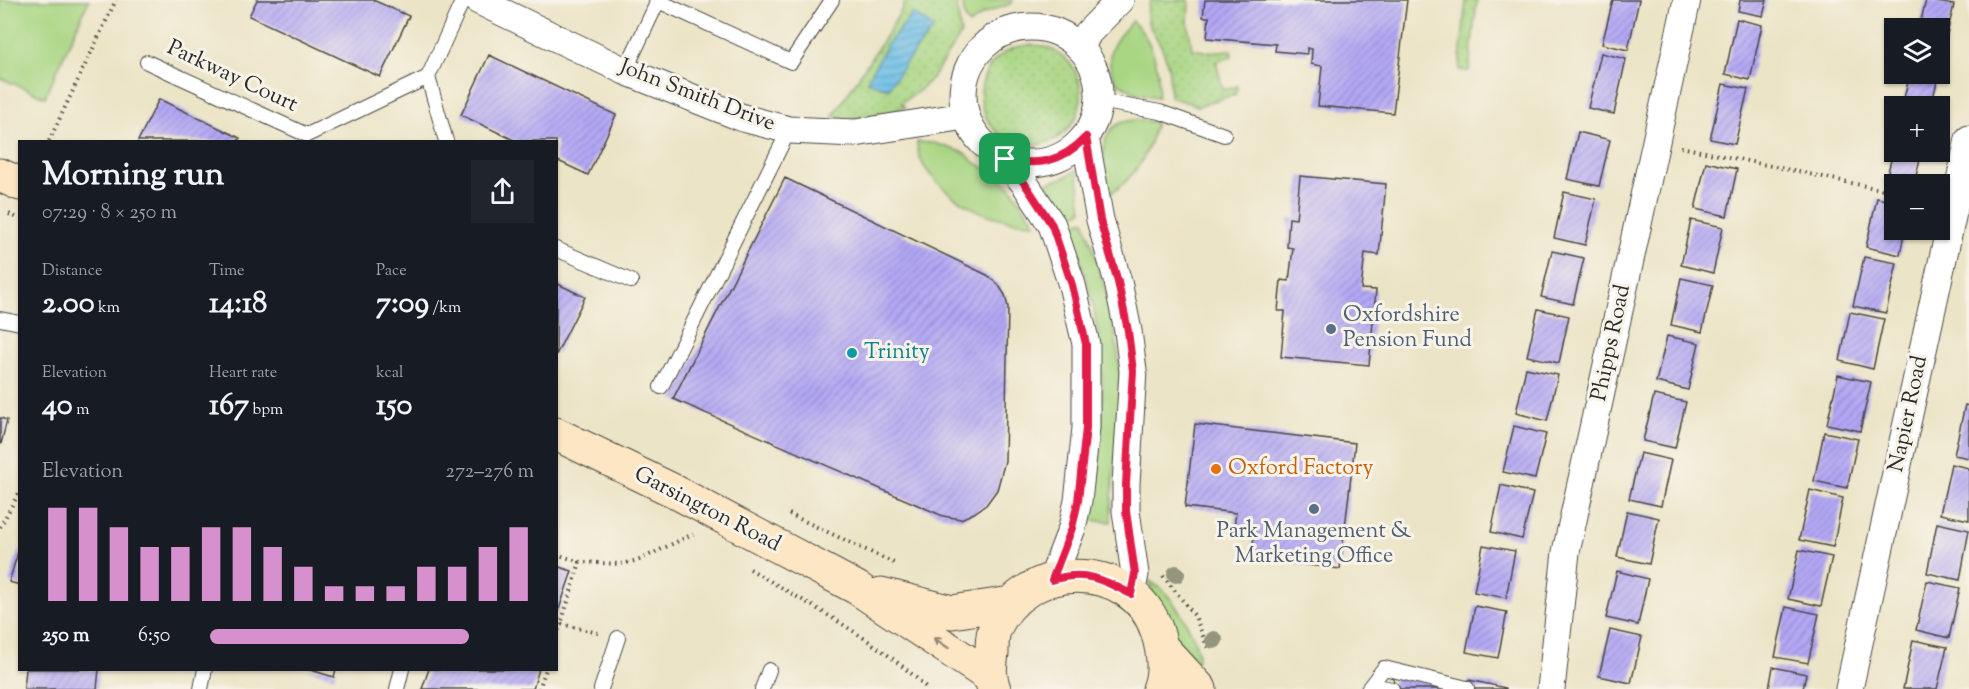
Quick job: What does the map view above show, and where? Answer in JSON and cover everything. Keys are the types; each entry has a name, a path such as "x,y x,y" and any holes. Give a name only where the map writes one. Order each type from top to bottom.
{"main road":[{"path":"0,175 18,183"},
{"name":"Garsington Road","path":"558,435 670,489 857,588"},
{"path":"992,682 994,632 1011,603 1033,586 1068,575 1099,578 1131,594 1154,621 1163,649 1162,681 1158,689"},
{"path":"857,588 952,612 1011,603"},
{"path":"857,588 992,682"},
{"path":"1163,649 1206,675"}],"street":[{"name":"John Smith Drive","path":"477,0 625,71 743,118 789,130 855,133 965,116"},
{"path":"1081,47 1088,33 1120,0"},
{"name":"Phipps Road","path":"1551,689 1566,552 1687,0"},
{"path":"1005,159 1025,163 1054,159 1075,148 1086,137 1093,124 1100,88 1096,74 1081,47 1069,38 1051,30 1031,27 1011,30 993,37 976,51 962,82 965,116 982,144 1005,159 1052,225 1072,285 1086,344 1086,428 1078,501 1072,528 1052,580"},
{"path":"1086,137 1100,220 1118,282 1128,331 1133,371 1126,484 1126,511 1135,574 1131,594"},
{"name":"Napier Road","path":"1849,689 1969,139"}],"lane":[{"path":"446,140 428,77 464,0"},
{"path":"625,71 657,1 791,62 832,0"},
{"name":"Parkway Court","path":"147,62 307,135 428,77"},
{"path":"1099,101 1160,112 1224,135"},
{"path":"661,387 789,130"},
{"path":"558,250 631,281"},
{"path":"0,319 18,323"},
{"path":"601,689 618,638"},
{"path":"1369,687 1384,668 1467,688"},
{"path":"762,689 769,670"},
{"path":"201,689 206,671"},
{"path":"397,689 402,671"},
{"path":"1369,687 1392,689"}],"path":[{"path":"49,140 116,0"},
{"path":"1656,141 1884,190"},
{"path":"0,527 18,495"},
{"path":"786,513 901,567"},
{"path":"558,555 580,561 621,564 639,560 694,534 683,529"},
{"path":"558,631 580,561"},
{"path":"742,564 859,636 908,669 928,689"},
{"path":"1158,569 1195,616 1206,675"},
{"path":"561,624 618,638"},
{"path":"539,689 545,671"}],"green space":[{"path":"0,0 89,0 45,97 0,78"},
{"path":"907,0 956,0 961,34 932,78 920,90 901,103 905,107 870,117 833,116 891,28"},
{"path":"962,0 1013,0 1010,4 983,14 969,25 965,19"},
{"path":"1151,0 1189,0 1188,23 1192,49 1209,52 1231,50 1232,57 1216,62 1223,90 1237,86 1236,94 1198,106 1170,97 1166,58 1148,22 1147,15"},
{"path":"1466,0 1477,0 1469,71 1459,70"},
{"path":"1132,21 1145,37 1154,56 1157,66 1158,97 1136,93 1115,81 1110,65 1111,51 1116,40"},
{"path":"1031,45 1050,49 1067,59 1077,76 1081,95 1077,114 1067,131 1050,141 1031,145 1012,141 995,131 985,114 981,95 985,76 995,59 1012,49"},
{"path":"1135,120 1156,122 1150,144 1134,172 1110,194 1104,159 1106,137 1121,123"},
{"path":"917,142 934,143 965,153 974,162 1002,179 1012,189 1035,223 995,217 959,201 926,169 920,159"},
{"path":"1077,170 1082,211 1066,217 1047,183"},
{"path":"1084,220 1107,297 1120,376 1111,522 1090,520 1101,439 1101,358 1093,305 1069,225"},
{"path":"1149,581 1164,591 1188,625 1196,645 1197,663 1168,624"}],"water":[{"path":"913,13 934,28 888,89 867,81 886,46"}],"building":[{"path":"257,0 373,0 409,16 380,77 249,16"},
{"path":"1205,0 1407,0 1393,113 1318,106 1322,66 1311,64 1312,49 1307,48 1307,54 1275,51 1276,44 1207,38 1209,17 1203,17"},
{"path":"1613,0 1639,0 1628,50 1602,44"},
{"path":"1740,0 1767,0 1763,16 1738,11"},
{"path":"1926,0 1954,5 1950,22 1950,18 1922,18"},
{"path":"1737,19 1762,25 1750,80 1725,74"},
{"path":"1601,53 1626,59 1614,114 1588,108"},
{"path":"489,55 616,115 588,175 558,161 558,140 514,140 461,115"},
{"path":"1723,84 1748,89 1735,144 1710,139"},
{"path":"1908,84 1936,84 1934,96 1904,96"},
{"path":"159,99 240,138 239,140 138,140"},
{"path":"1578,132 1610,140 1599,186 1567,179"},
{"path":"1706,162 1737,169 1727,216 1695,209"},
{"path":"1890,162 1920,162 1916,174 1888,174"},
{"path":"1300,176 1386,184 1379,255 1365,253 1361,289 1376,290 1369,365 1281,357 1285,311 1278,311 1281,280 1289,281 1293,248 1287,247 1289,218 1296,219"},
{"name":"Trinity","path":"785,178 987,275 998,284 1005,295 1008,307 1005,461 997,490 986,505 974,513 961,519 943,516 673,399"},
{"path":"1564,192 1596,199 1585,245 1554,238"},
{"path":"1877,198 1884,200 1884,240 1903,240 1900,255 1866,247"},
{"path":"1691,220 1723,227 1713,273 1681,265"},
{"path":"1552,251 1584,258 1573,304 1541,297"},
{"path":"1864,257 1897,263 1886,313 1853,306"},
{"path":"1681,278 1713,285 1702,332 1671,325"},
{"path":"558,284 585,297 558,351"},
{"path":"1538,309 1569,316 1559,363 1527,356"},
{"path":"1850,312 1884,319 1873,369 1840,361"},
{"path":"1667,336 1699,343 1688,390 1656,382"},
{"path":"1526,368 1558,375 1547,421 1516,413"},
{"path":"1838,375 1871,382 1860,431 1827,424"},
{"path":"1654,395 1686,402 1675,448 1643,441"},
{"path":"1965,405 1969,406 1969,458 1954,455"},
{"path":"0,418 7,420 1,444 0,444"},
{"path":"1195,424 1355,443 1340,569 1251,558 1255,530 1234,527 1236,513 1185,507"},
{"path":"1514,426 1546,434 1535,479 1503,472"},
{"path":"1824,432 1858,439 1847,488 1814,481"},
{"path":"1640,453 1671,460 1661,506 1629,499"},
{"path":"1951,464 1969,468 1969,520 1940,514"},
{"path":"1501,485 1533,493 1522,539 1491,532"},
{"path":"1810,490 1843,498 1833,547 1799,540"},
{"path":"1627,511 1659,518 1649,564 1617,557"},
{"path":"1937,523 1969,530 1960,580 1927,573"},
{"path":"1483,545 1515,551 1506,598 1474,592"},
{"path":"1799,550 1832,557 1821,606 1788,599"},
{"path":"18,552 18,584 9,582"},
{"path":"558,567 572,571 558,612"},
{"path":"1617,571 1648,579 1638,625 1606,618"},
{"path":"1927,581 1960,588 1949,638 1916,630"},
{"path":"1475,606 1507,612 1498,658 1466,652"},
{"path":"1786,607 1819,614 1808,663 1775,657"},
{"path":"1610,630 1642,637 1631,683 1599,676"},
{"path":"1913,640 1947,647 1937,689 1903,689"},
{"path":"1773,667 1806,674 1803,689 1769,689"},
{"path":"26,671 99,671 97,689 24,689"},
{"path":"314,671 336,671 334,677"},
{"path":"428,671 538,671 533,689 422,689"},
{"path":"1395,674 1456,689 1392,689"},
{"path":"1469,680 1506,688 1506,689 1467,689"}],"place":[{"name":"Oxfordshire Pension Fund","path":"1331,329"},
{"name":"Trinity","path":"852,353"},
{"name":"Oxford Factory","path":"1216,469"},
{"name":"Park Management & Marketing Office","path":"1314,509"}],"route":[{"path":"1086,137 1100,220 1118,282 1128,331 1133,371 1126,484 1126,511 1135,574 1131,594 1099,578 1068,575 1052,580 1072,528 1078,501 1086,428 1086,344 1072,285 1052,225 1005,159 1025,163 1054,159 1064,156 1086,137"}]}
